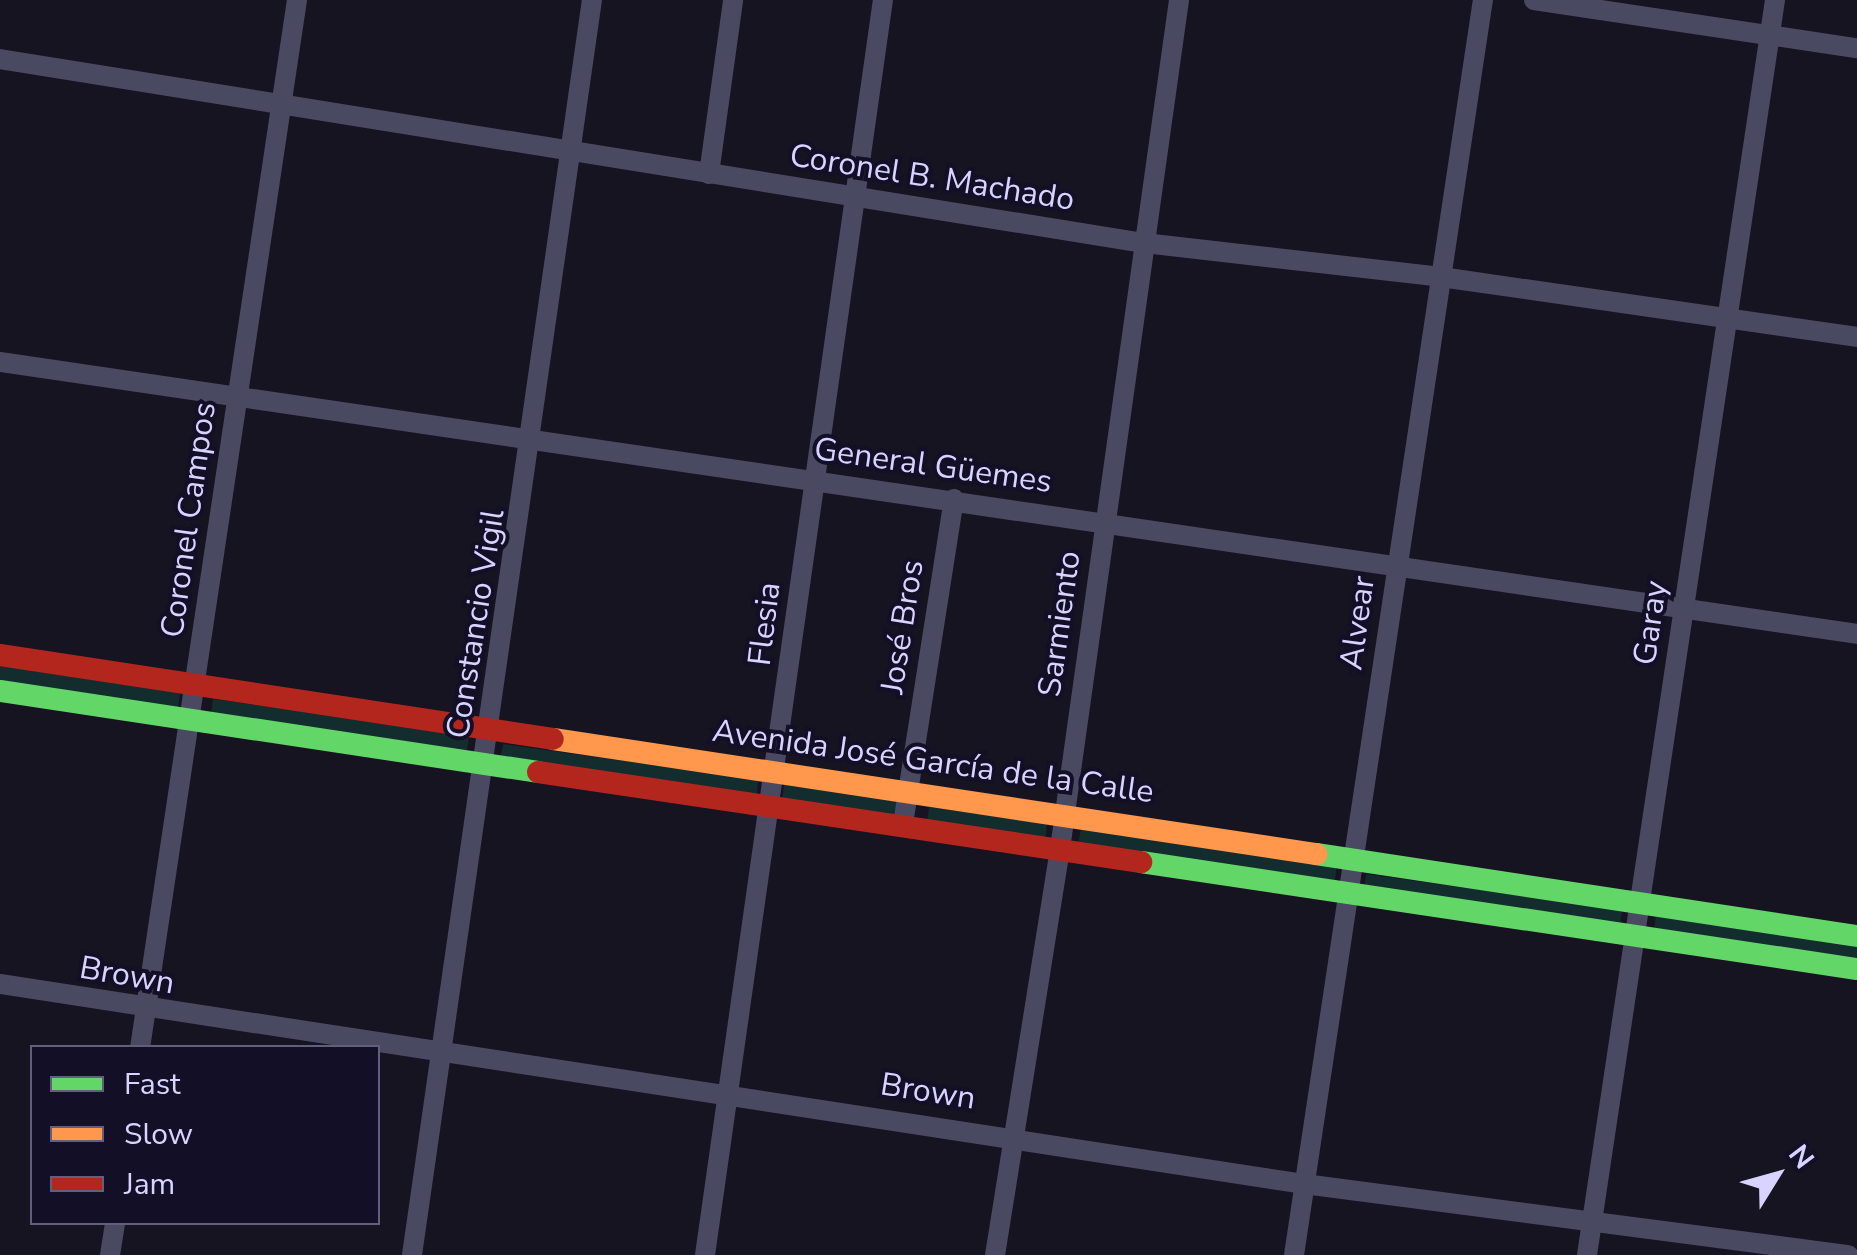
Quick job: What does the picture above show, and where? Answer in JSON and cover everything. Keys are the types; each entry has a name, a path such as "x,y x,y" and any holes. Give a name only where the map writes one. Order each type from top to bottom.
{"main road":[{"name":"Avenida José García de la Calle","path":"0,655 1857,936"},
{"name":"Avenida José García de la Calle","path":"0,691 1857,969"}],"street":[{"name":"Coronel Campos","path":"140,1045 297,0"},
{"name":"Constancio Vigil","path":"412,1255 534,439 592,0"},
{"path":"709,174 733,0"},
{"name":"Flesia","path":"705,1255 772,806 852,195 882,0"},
{"name":"Sarmiento","path":"995,1255 1065,815 1179,0"},
{"name":"Alvear","path":"1294,1255 1352,893 1396,568 1483,0"},
{"path":"1534,0 1857,48"},
{"name":"Garay","path":"1587,1255 1775,0"},
{"name":"Coronel B. Machado","path":"0,59 571,155 852,195 1144,243 1728,315 1857,338"},
{"name":"General Güemes","path":"0,362 238,394 814,482 1105,520 1396,568 1857,634"},
{"name":"José Bros","path":"904,824 954,499"},
{"name":"Brown","path":"0,984 376,1045"},
{"name":"Brown","path":"380,1046 730,1092 1304,1184 1848,1255"},
{"path":"110,1255 115,1225"}],"green space":[{"path":"0,666 180,693 178,709 0,682"},
{"path":"213,699 469,735 467,751 211,715"},
{"path":"503,744 758,780 757,796 500,760"},
{"path":"784,785 902,801 900,817 782,800"},
{"path":"929,807 1047,824 1045,840 927,823"},
{"path":"1081,829 1337,864 1335,880 1078,844"},
{"path":"1366,874 1622,910 1620,926 1364,890"},
{"path":"1656,914 1857,942 1857,958 1654,930"}],"traffic: fast":[{"path":"0,691 538,772"},
{"path":"1316,854 1857,936"},
{"path":"1141,862 1857,969"}],"traffic: slow":[{"path":"553,739 1316,854"}],"traffic: jam":[{"path":"0,655 553,739"},
{"path":"538,772 1141,862"}]}
